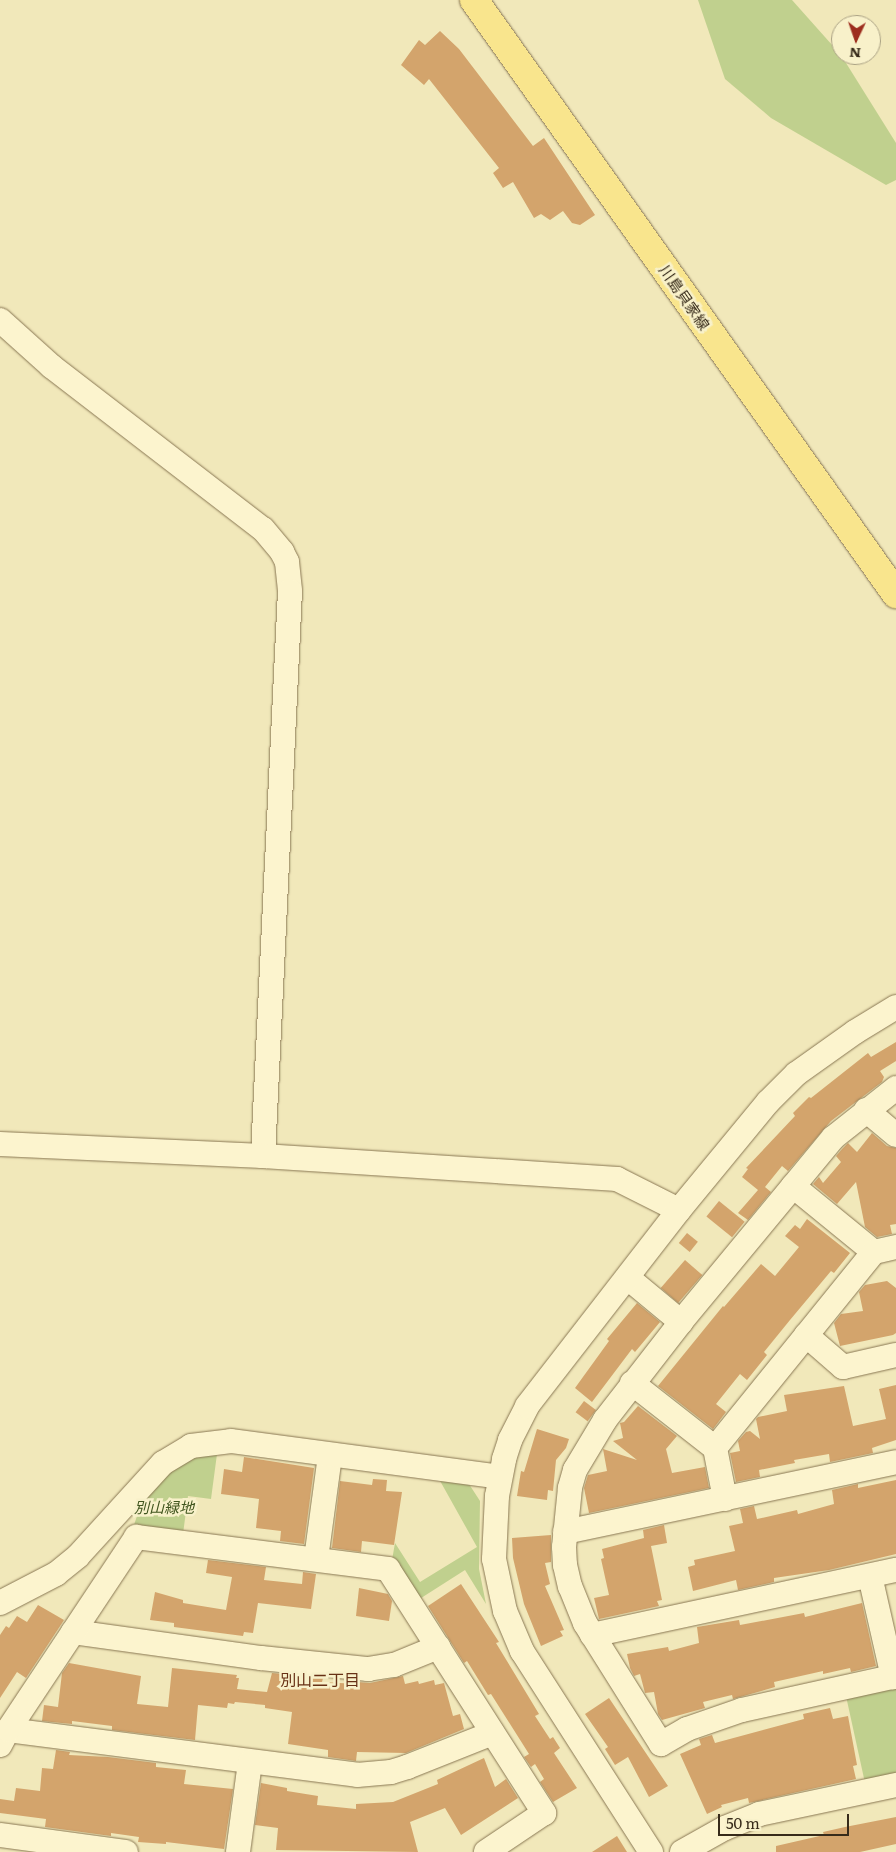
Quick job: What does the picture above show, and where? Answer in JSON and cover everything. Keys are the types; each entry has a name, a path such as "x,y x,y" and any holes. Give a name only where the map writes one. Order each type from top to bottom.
{"main road":[{"name":"川島貝家線","path":"474,0 896,594"}],"street":[{"path":"0,320 51,366 263,529 282,552 287,562 290,591 263,1156"},
{"path":"651,1852 527,1660 511,1627 500,1595 494,1559 500,1477 510,1440 527,1406 679,1210 768,1102 796,1074 855,1032 896,1007"},
{"path":"870,1576 894,1677 742,1710 687,1730 660,1744 592,1635 576,1604 565,1566 565,1532 570,1488 575,1470 605,1420 632,1383 833,1138 896,1088"},
{"path":"866,1110 896,1135"},
{"path":"0,1144 263,1156 617,1179 679,1210"},
{"path":"715,1448 806,1336 885,1250 793,1186"},
{"path":"628,1278 681,1322"},
{"path":"806,1336 843,1367 896,1356"},
{"path":"632,1383 715,1448 725,1499"},
{"path":"0,1603 56,1574 78,1556 163,1463 191,1446 231,1441 500,1477"},
{"path":"316,1559 330,1455"},
{"path":"565,1532 896,1462"},
{"path":"486,1852 548,1813 493,1733 388,1569 136,1537 4,1737 358,1774 391,1772 493,1733"},
{"path":"592,1635 896,1570"},
{"path":"73,1632 261,1658 368,1669 394,1665 438,1646"},
{"path":"238,1852 250,1762"},
{"path":"682,1852 725,1828 760,1814 896,1785"},
{"path":"0,1836 126,1852"}],"green space":[{"path":"698,0 792,0 831,44 831,65 847,65 896,143 896,180 886,185 771,118 725,79"},
{"name":"別山緑地","path":"217,1454 211,1499 188,1496 183,1534 133,1528 145,1492 187,1456"},
{"path":"439,1479 469,1484 480,1501 479,1569 486,1604 465,1570 418,1600 392,1560 395,1543 420,1582 477,1547"},
{"path":"896,1685 896,1776 865,1783 846,1696"}],"building":[{"path":"440,31 459,49 533,146 544,138 595,215 580,225 572,223 563,211 550,220 541,214 534,218 513,182 503,188 493,173 499,168 429,79 424,85 401,65 419,40 425,45"},
{"path":"896,1042 896,1061 880,1071 884,1077 882,1082 831,1121 788,1171 782,1166 765,1187 771,1192 748,1220 738,1213 758,1190 742,1177 748,1169 746,1168 795,1116 793,1113 809,1097 811,1098 868,1053 871,1057"},
{"path":"872,1133 887,1146 896,1148 896,1224 890,1225 892,1234 877,1237 865,1227 856,1182 837,1204 813,1184 819,1177 823,1183 841,1162 836,1156 848,1143 857,1152"},
{"path":"719,1201 745,1222 732,1237 706,1217"},
{"path":"807,1219 850,1253 834,1273 831,1271 764,1352 767,1355 747,1380 740,1374 716,1404 726,1412 713,1429 658,1386 723,1306 761,1264 775,1276 799,1247 785,1236 795,1225 800,1229"},
{"path":"687,1233 698,1242 690,1252 679,1243"},
{"path":"685,1260 702,1275 678,1303 661,1288"},
{"path":"887,1281 896,1288 896,1333 840,1346 834,1323 841,1314 863,1311 859,1292 865,1285"},
{"path":"637,1303 660,1322 635,1352 632,1349 592,1402 575,1388 609,1341 607,1339"},
{"path":"896,1385 896,1440 872,1448 873,1453 830,1462 829,1454 794,1460 795,1463 759,1470 760,1477 736,1482 730,1453 740,1451 738,1441 746,1432 750,1431 760,1439 756,1419 758,1417 787,1411 784,1395 844,1386 853,1426 886,1419 879,1389"},
{"path":"584,1401 596,1410 588,1421 576,1412"},
{"path":"638,1406 677,1436 666,1449 672,1473 705,1467 709,1488 589,1513 584,1488 588,1475 607,1471 603,1449 637,1460 613,1441 623,1438 620,1423 624,1422"},
{"path":"537,1429 569,1439 566,1448 556,1460 553,1491 548,1490 547,1500 517,1496 521,1471 524,1472"},
{"path":"244,1457 314,1468 304,1544 280,1541 281,1531 256,1528 259,1499 221,1494 224,1469 242,1472"},
{"path":"373,1479 387,1480 386,1491 402,1492 394,1545 362,1541 361,1552 332,1548 340,1481 372,1485"},
{"path":"896,1480 896,1554 829,1570 774,1578 774,1582 738,1590 736,1580 693,1591 688,1567 695,1565 694,1560 735,1551 729,1526 743,1523 740,1509 754,1506 757,1519 797,1510 798,1514 834,1504 832,1490 858,1484 858,1488"},
{"path":"664,1525 667,1543 651,1546 662,1600 657,1601 659,1606 599,1619 594,1598 609,1595 601,1559 604,1558 602,1549 644,1538 643,1530"},
{"path":"551,1535 551,1562 545,1563 550,1584 545,1586 564,1630 560,1631 563,1636 541,1646 524,1604 513,1558 512,1538"},
{"path":"208,1560 266,1567 264,1580 302,1584 303,1572 316,1574 311,1609 258,1603 253,1633 244,1632 243,1636 174,1627 174,1623 150,1620 155,1592 183,1600 183,1603 226,1610 232,1577 206,1573"},
{"path":"461,1584 499,1642 496,1643 539,1714 535,1716 550,1739 553,1737 560,1748 554,1753 577,1788 553,1802 540,1782 544,1779 535,1764 531,1767 524,1757 529,1754 491,1694 488,1695 467,1661 464,1663 428,1606"},
{"path":"359,1588 388,1594 392,1601 389,1621 356,1616"},
{"path":"862,1603 876,1666 851,1672 850,1668 823,1674 823,1671 774,1682 775,1687 733,1699 732,1695 703,1702 705,1708 662,1720 658,1714 654,1692 645,1693 640,1674 634,1676 630,1668 627,1654 668,1647 669,1651 699,1643 697,1627 739,1620 740,1625 804,1613 805,1617"},
{"path":"38,1605 64,1620 26,1678 17,1672 0,1698 0,1635 6,1626 9,1628 17,1616 27,1622"},
{"path":"69,1663 141,1676 137,1704 168,1707 172,1668 237,1675 236,1678 239,1678 237,1689 267,1692 272,1673 323,1678 322,1682 357,1684 357,1682 370,1683 403,1676 405,1684 418,1681 419,1684 434,1680 435,1685 444,1683 453,1716 460,1714 464,1729 406,1753 357,1752 356,1761 328,1757 328,1750 288,1744 292,1712 265,1708 265,1705 235,1702 234,1704 228,1703 227,1708 198,1705 195,1740 112,1730 112,1726 72,1721 72,1724 42,1721 44,1705 58,1707 62,1673"},
{"path":"609,1698 668,1786 649,1797 628,1757 615,1765 605,1749 608,1747 585,1714"},
{"path":"830,1708 833,1719 848,1716 857,1765 853,1766 856,1779 749,1803 748,1798 721,1805 722,1807 707,1814 680,1754 701,1745 699,1739 712,1735 715,1743 804,1719 803,1714"},
{"path":"56,1750 70,1752 69,1755 108,1757 156,1763 156,1767 186,1770 184,1784 233,1789 224,1849 166,1842 166,1844 138,1842 139,1837 111,1833 111,1836 45,1827 46,1819 0,1813 0,1799 14,1801 16,1788 40,1791 42,1768 53,1769"},
{"path":"484,1758 495,1787 506,1779 518,1798 461,1835 445,1808 410,1822 418,1852 276,1850 278,1828 255,1825 261,1783 287,1788 287,1791 318,1796 317,1805 356,1809 356,1804 393,1802 438,1784 437,1780"},
{"path":"896,1817 896,1844 860,1852 776,1852 776,1846 824,1835 823,1832"},
{"path":"617,1836 627,1852 592,1852"}],"district":[{"name":"別山二丁目","path":"320,1679"}]}
